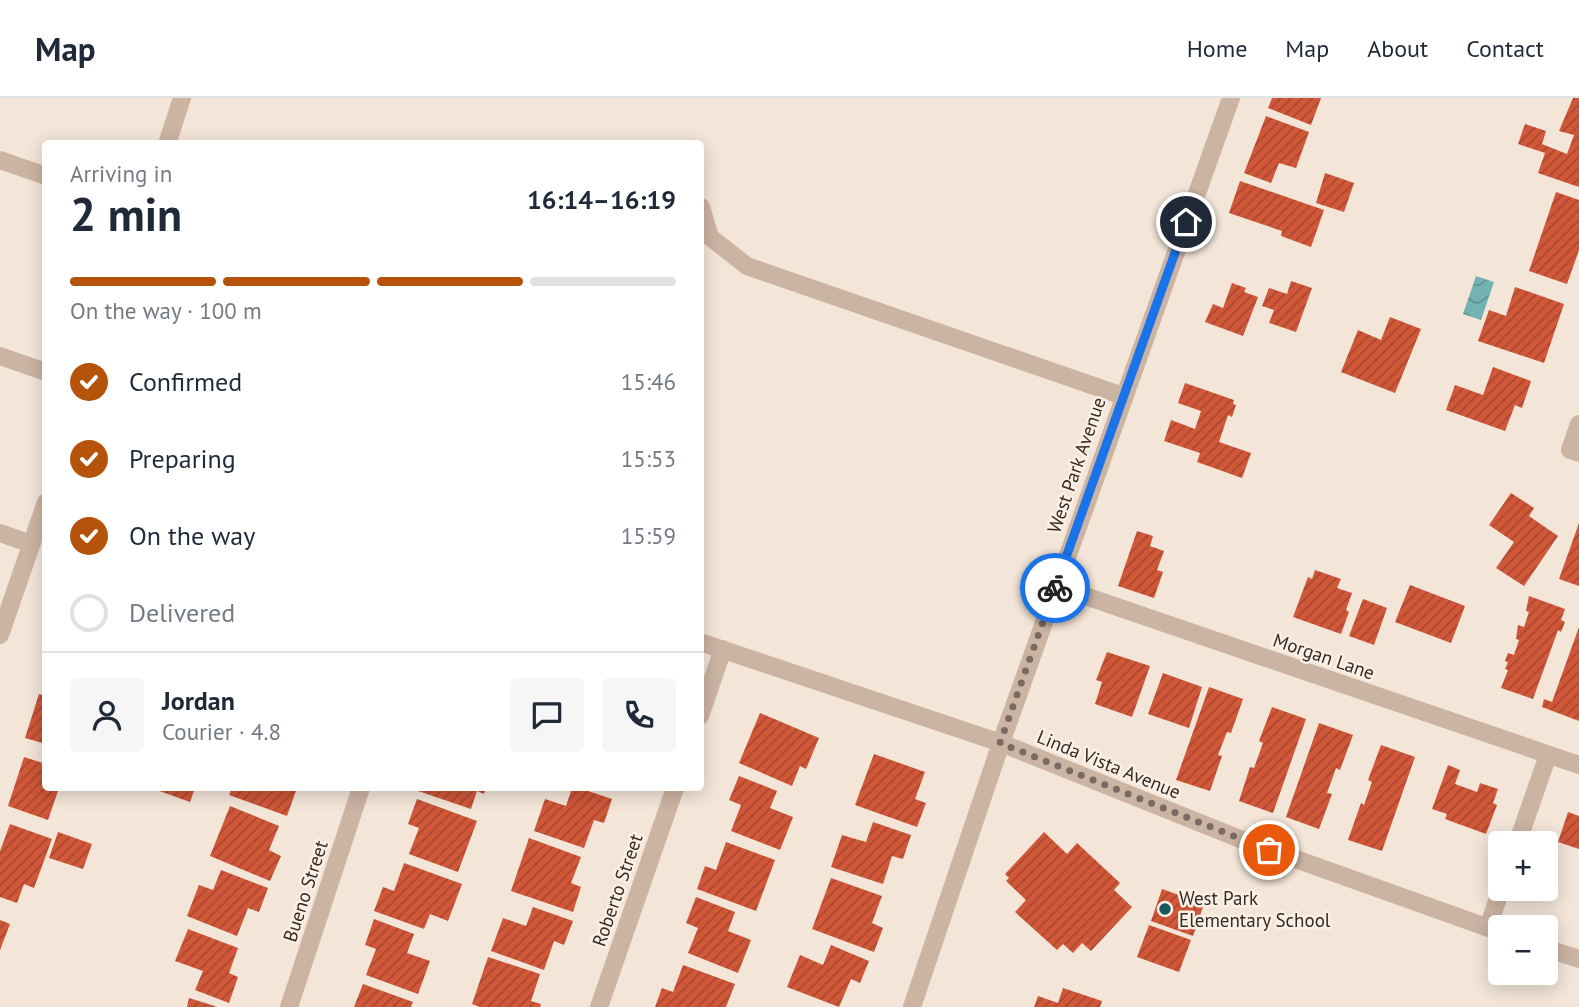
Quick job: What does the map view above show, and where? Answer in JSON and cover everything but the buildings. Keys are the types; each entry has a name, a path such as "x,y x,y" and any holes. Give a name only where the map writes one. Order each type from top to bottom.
{"street":[{"path":"168,140 182,98"},
{"name":"West Park Avenue","path":"912,1007 1000,743 1231,98"},
{"path":"0,160 42,175"},
{"path":"704,217 710,237 747,266 1123,397"},
{"path":"0,356 42,371"},
{"path":"1575,451 1579,424"},
{"path":"0,635 42,513"},
{"path":"0,533 31,544"},
{"name":"Morgan Lane","path":"1056,586 1579,765"},
{"name":"Linda Vista Avenue","path":"704,643 1000,743 1245,841 1488,928"},
{"path":"704,704 723,649"},
{"path":"1522,831 1548,755"},
{"name":"Bueno Street","path":"289,1007 360,791"},
{"name":"Roberto Street","path":"599,1007 674,791"},
{"path":"1558,952 1579,959"}],"water":[{"path":"1476,276 1494,282 1481,320 1463,314"}],"way so far":[{"path":"1055,588 1000,743 1269,850"}],"place":[{"name":"West Park Elementary School","path":"1165,909"}],"route":[{"path":"1055,588 1186,222"}]}
